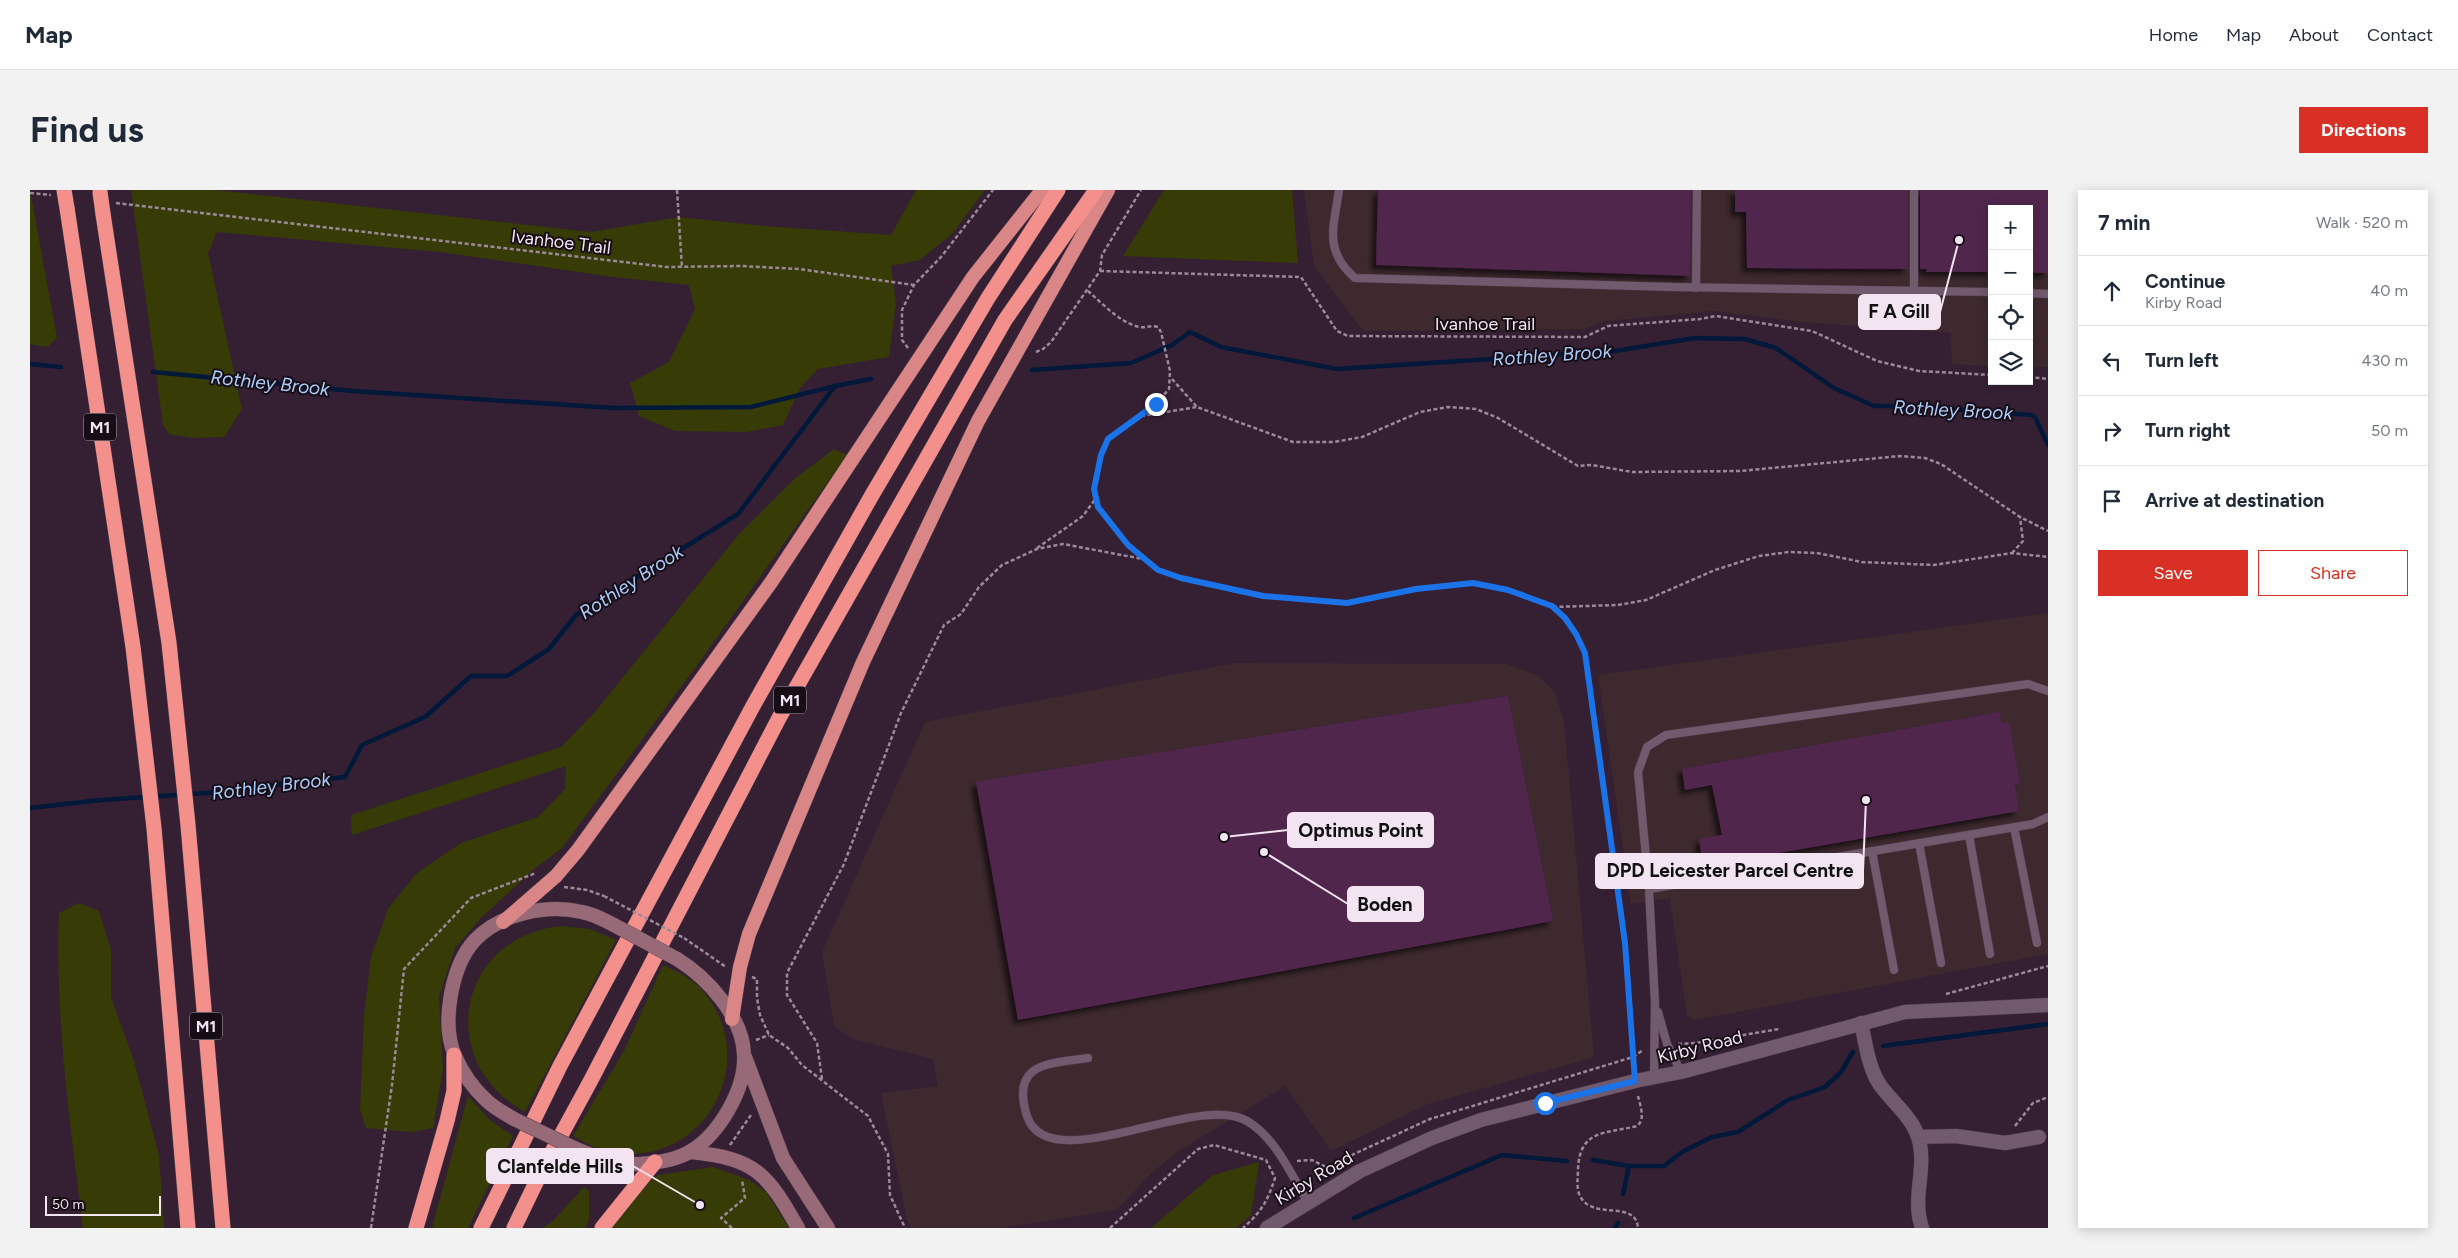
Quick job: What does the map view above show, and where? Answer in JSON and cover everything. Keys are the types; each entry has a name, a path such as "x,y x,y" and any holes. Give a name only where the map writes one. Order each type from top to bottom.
{"highway":[{"name":"M1","path":"64,190 133,647 154,828 188,1228"},
{"path":"503,922 556,876 578,850 772,580 973,277 1042,190"},
{"name":"M1","path":"481,1228 560,1066 753,706 988,298 1058,190"},
{"name":"M1","path":"514,1228 541,1172 591,1080 779,718 1005,320 1096,190"},
{"path":"732,1019 740,967 749,934 863,662 978,421 1108,190"},
{"name":"M1","path":"100,191 169,643 188,825 223,1228"},
{"path":"416,1228 448,1121 454,1091 454,1055"},
{"path":"602,1228 655,1162"}],"main road":[{"path":"798,1228 775,1190 756,1170 736,1159 690,1152 655,1162 639,1164 599,1159 514,1119 496,1108 478,1092 454,1055 450,1012 458,970 475,940 503,922 523,913 562,909 592,914 677,959 706,981 720,997 742,1041 744,1056 783,1158 828,1228"},
{"path":"690,1152 716,1129 731,1106 741,1078 744,1056"}],"street":[{"name":"Kirby Road","path":"1267,1228 1368,1167 1448,1132 1517,1110 1635,1081 1681,1072 1906,1012 2048,1005"},
{"path":"1861,1023 1871,1067 1879,1084 1911,1124 1918,1137 1922,1156 1917,1195 1917,1214 1922,1228"},
{"path":"1918,1137 1956,1136 1993,1143 2008,1143 2039,1136"}],"lane":[{"path":"1339,190 1332,244 1345,270 1354,278 1696,288 1988,292"},
{"path":"1696,288 1697,190"},
{"path":"1914,190 1914,290"},
{"path":"2033,293 2048,294"},
{"path":"1654,1078 1656,1003 1649,889 1638,772 1647,747 1666,735 2028,684 2048,691"},
{"path":"1649,889 2033,824 2048,817"},
{"path":"2014,827 2036,943"},
{"path":"1969,835 1990,954"},
{"path":"1919,843 1941,963"},
{"path":"1872,851 1894,970"},
{"path":"1656,1003 1667,1044 1681,1072"},
{"path":"1088,1058 1041,1066 1025,1080 1022,1098 1030,1125 1044,1137 1057,1141 1084,1140 1216,1113 1239,1118 1246,1120 1272,1144 1308,1202"}],"path":[{"path":"677,190 682,268"},
{"path":"914,351 907,348 902,340 901,327 902,310 914,285 941,257 993,190"},
{"path":"1036,352 1051,342 1088,291 1100,272 1102,255 1141,190"},
{"name":"Ivanhoe Trail","path":"130,205 682,268 741,266 798,269 914,285"},
{"name":"Ivanhoe Trail","path":"1100,272 1301,277 1338,331 1348,336 1585,337 1608,326 1716,316 1812,331 1877,361 1919,371 1988,375"},
{"path":"1088,291 1125,321 1140,327 1150,325 1158,327 1163,337 1171,379 1164,397 1108,439 1101,455 1094,489 1098,507 1122,537 1158,570 1181,578 1263,596 1347,603 1416,589 1473,583 1508,590 1552,606 1618,605 1646,600 1724,568 1759,556 1789,552 1817,553 1862,562 1934,565 2012,553 2048,557"},
{"path":"2033,377 2048,379"},
{"path":"1171,379 1197,407 1293,442 1334,442 1362,437 1420,412 1448,408 1476,409 1498,418 1578,466 1592,464 1632,472 1740,470 1900,456 1925,458 1941,464 2020,517 2048,532"},
{"path":"1138,417 1197,407"},
{"path":"822,1080 817,1043 787,995 787,974 844,864 901,713 944,625 961,614 979,587 1002,565 1037,549 1083,516 1096,498"},
{"path":"2012,553 2023,541 2020,517"},
{"path":"1037,549 1063,544 1145,560"},
{"path":"1552,606 1565,618 1576,634 1585,653 1625,943 1635,1081 1642,1118 1641,1123 1588,1139 1582,1146 1577,1184 1580,1196 1590,1205 1600,1210 1626,1212 1634,1217 1638,1228"},
{"path":"604,896 684,938"},
{"path":"759,1049 756,1040 769,1036 788,1048 802,1065 868,1116 888,1154 890,1195 905,1228"},
{"path":"2008,1143 2013,1129 2033,1103 2048,1096"},
{"path":"1110,1228 1198,1149 1214,1145 1266,1160 1275,1178 1268,1201 1243,1228"}],"shaded area":[{"path":"1304,190 2048,190 2048,367 2033,367 2033,205 1988,205 1988,366 1952,364 1951,333 1803,322 1714,311 1606,321 1584,329 1363,331 1314,266"},
{"path":"2048,613 2048,954 1694,1020 1687,1016 1670,898 1631,904 1598,675"},
{"path":"1235,663 1507,664 1539,676 1548,685 1555,693 1564,721 1594,1057 1428,1104 1331,1151 1285,1086 1179,1151 1155,1170 1116,1210 1001,1228 911,1228 907,1219 881,1093 938,1086 933,1059 852,1039 834,1026 822,952 925,722"}],"green space":[{"path":"30,190 57,338 47,347 30,344"},
{"path":"131,190 215,190 591,232 679,217 765,226 891,235 916,190 985,190 953,233 920,260 891,266 896,303 889,357 818,369 800,388 783,425 747,432 675,431 639,416 630,383 669,362 695,309 689,285 613,277 440,252 217,232 208,253 242,409 224,437 193,438 169,434 163,425"},
{"path":"1164,190 1292,190 1298,263 1123,256"},
{"path":"834,449 847,455 698,664 561,849 534,869 482,917 455,948 439,997 443,1070 433,1128 412,1132 366,1128 360,1110 364,1016 371,956 389,907 417,873 461,843 538,817 565,789 566,766 352,835 351,815 561,747 594,713 740,533 793,480"},
{"path":"79,903 99,911 111,950 111,997 134,1061 159,1155 164,1228 83,1228 61,1032 58,953 59,913"},
{"path":"561,926 590,929 616,940 525,1112 496,1090 478,1063 469,1034 470,1004 480,977 499,953 526,935"},
{"path":"663,965 694,982 718,1014 727,1044 726,1074 716,1102 699,1126 675,1143 645,1153 611,1152 601,1149 573,1136 624,1051"},
{"path":"468,1096 490,1120 513,1136 468,1228 432,1228"},
{"path":"1259,1162 1251,1215 1236,1228 1151,1228 1213,1175"},
{"path":"713,1167 749,1180 766,1192 789,1228 610,1228 637,1189 658,1175"},
{"path":"584,1187 589,1191 589,1221 585,1228 543,1228 554,1220"}],"building":[{"path":"1378,190 1691,190 1690,276 1376,265"},
{"path":"1735,190 1908,190 1908,269 1747,268 1746,212 1735,212"},
{"path":"1920,190 2048,190 2048,273 2033,273 2033,205 1988,205 1988,272 1926,272 1927,269 1920,269"},
{"path":"1508,696 1553,921 1018,1020 976,782"},
{"path":"1999,712 2002,723 2009,722 2020,784 2015,785 2019,811 1762,856 1763,862 1704,872 1699,839 1722,835 1712,785 1685,790 1682,769"}],"waterway":[{"name":"Rothley Brook","path":"1032,370 1131,363 1172,345 1190,332 1221,347 1337,369 1615,351 1695,338 1745,339 1776,348 1834,388 1874,406 1913,406 2031,415 2035,417 2048,445"},
{"name":"Rothley Brook","path":"30,364 61,367"},
{"name":"Rothley Brook","path":"153,372 353,391 614,408 751,407 835,386"},
{"name":"Rothley Brook","path":"30,808 101,800 207,793 345,777 362,745 425,717 471,676 507,676 549,649 576,615 738,514 835,386 871,379"},
{"path":"1883,1046 2048,1024"},
{"path":"1593,1160 1629,1166 1664,1166 1682,1152 1712,1137 1738,1132 1788,1100 1825,1087 1841,1072 1853,1052"},
{"path":"1354,1218 1502,1155 1567,1161"},
{"path":"1623,1194 1629,1166"},
{"path":"1615,1228 1618,1223"}],"place":[{"name":"F A Gill","path":"1959,240"},
{"name":"DPD Leicester Parcel Centre","path":"1866,800"},
{"name":"Optimus Point","path":"1224,837"},
{"name":"Boden","path":"1264,852"},
{"name":"Clanfelde Hills","path":"700,1205"}],"route":[{"path":"1156,404 1126,424 1108,439 1101,455 1094,489 1098,507 1128,545 1158,570 1181,578 1263,596 1347,603 1416,589 1473,583 1508,590 1552,606 1565,618 1576,634 1585,653 1625,943 1635,1081 1545,1103"}]}
